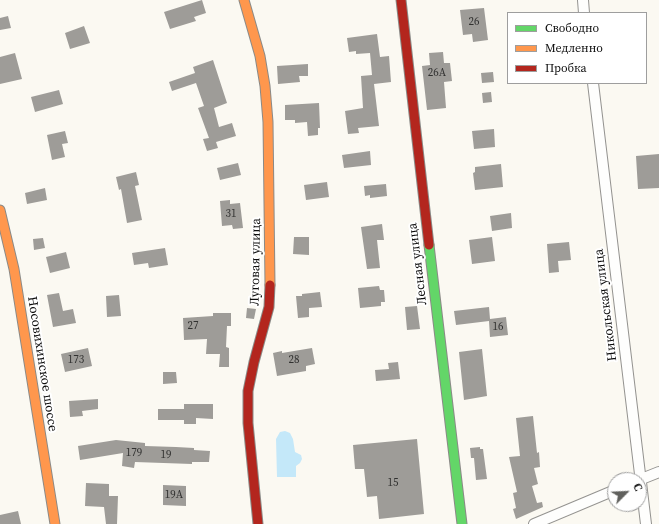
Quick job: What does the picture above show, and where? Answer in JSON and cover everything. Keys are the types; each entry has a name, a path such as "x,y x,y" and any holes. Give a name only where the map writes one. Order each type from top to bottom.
{"street":[{"name":"Луговая улица","path":"244,0 262,64 268,137 271,276 269,307 254,362 248,391 248,423 258,524"},
{"name":"Лесная улица","path":"401,0 462,524"},
{"path":"582,0 584,12"},
{"name":"Никольская улица","path":"592,84 639,472"},
{"name":"Носовихинское шоссе","path":"0,210 14,269 55,524"},
{"path":"647,477 659,472"},
{"path":"534,524 607,493"},
{"name":"Никольская улица","path":"644,512 646,524"}],"water":[{"path":"285,431 290,433 293,439 295,452 301,455 302,459 296,466 296,477 277,477 276,439 280,432"}],"building":[{"path":"202,0 206,13 194,17 196,21 170,29 164,12"},
{"path":"484,8 488,40 473,42 472,34 463,35 460,10"},
{"path":"8,16 11,28 0,30 0,18"},
{"path":"84,26 90,43 70,49 65,33"},
{"path":"377,34 380,57 389,56 391,82 374,84 379,126 358,128 359,133 348,134 345,111 363,108 361,76 372,75 370,53 356,54 356,51 349,52 347,38"},
{"path":"443,52 444,63 450,63 452,81 444,82 446,108 427,110 422,66 430,65 429,53"},
{"path":"15,53 22,79 0,84 0,57"},
{"path":"213,60 227,103 214,108 219,127 232,123 236,136 216,142 218,148 207,151 203,139 209,138 198,108 204,106 196,83 172,91 169,82 195,73 193,67"},
{"path":"308,64 308,76 299,76 300,82 278,84 277,66"},
{"path":"493,72 494,82 482,83 481,73"},
{"path":"59,90 63,104 35,112 31,97"},
{"path":"491,92 492,102 483,103 482,93"},
{"path":"319,103 320,128 318,128 318,135 308,136 307,122 295,123 295,120 285,120 285,105"},
{"path":"494,129 495,147 474,149 472,131"},
{"path":"65,131 68,143 62,144 65,157 52,160 47,135"},
{"path":"370,151 371,165 344,168 342,155"},
{"path":"659,154 659,188 638,189 636,156"},
{"path":"238,163 241,175 220,180 217,168"},
{"path":"501,164 503,187 475,190 473,173 475,172 475,167"},
{"path":"136,172 139,185 135,186 142,220 127,223 121,189 119,190 116,177"},
{"path":"327,182 329,197 306,200 304,185"},
{"path":"386,184 387,196 370,198 370,195 365,196 364,186"},
{"path":"45,188 47,200 27,204 25,193"},
{"path":"230,200 230,204 240,203 243,228 233,229 232,225 222,226 220,201"},
{"path":"511,213 512,228 492,231 490,216"},
{"path":"382,224 384,240 377,240 380,268 367,269 361,227"},
{"path":"294,237 309,237 309,255 293,254"},
{"path":"492,237 495,261 472,264 469,240"},
{"path":"43,238 45,248 34,250 33,239"},
{"path":"569,242 571,260 558,261 559,272 549,273 547,244"},
{"path":"165,248 168,265 149,268 148,263 134,265 132,253"},
{"path":"66,252 70,268 50,273 46,257"},
{"path":"379,286 380,290 384,290 385,302 381,302 381,306 360,308 358,288"},
{"path":"320,292 322,307 309,308 309,317 298,318 296,296"},
{"path":"59,293 63,311 73,309 76,323 53,327 47,295"},
{"path":"119,295 121,316 107,317 106,296"},
{"path":"417,306 420,329 407,330 405,307"},
{"path":"489,307 490,319 506,317 508,335 490,337 489,321 456,325 454,311"},
{"path":"247,308 256,309 254,319 246,318"},
{"path":"213,313 231,313 231,326 227,326 226,347 229,348 229,367 219,367 220,354 206,354 207,339 184,340 183,318 213,316"},
{"path":"88,348 92,366 65,372 61,354"},
{"path":"312,348 315,364 306,366 306,371 277,376 273,353"},
{"path":"482,349 487,396 464,400 459,352"},
{"path":"398,362 400,379 376,381 375,370 389,369 388,363"},
{"path":"163,372 176,372 177,383 163,384"},
{"path":"98,399 98,409 82,411 83,416 70,417 69,401"},
{"path":"184,404 213,404 213,419 196,418 196,424 184,424 184,420 158,420 158,409 184,409"},
{"path":"533,416 540,467 534,468 538,484 532,486 537,503 542,502 543,507 516,519 513,509 516,508 513,493 517,492 509,457 520,456 516,418"},
{"path":"417,439 424,514 379,519 377,496 367,497 364,469 355,469 353,445"},
{"path":"116,440 145,443 145,446 194,448 194,450 210,451 209,462 192,462 192,464 135,462 134,468 122,466 123,453 80,460 78,446"},
{"path":"480,447 480,449 483,449 487,479 476,480 474,458 471,458 470,448"},
{"path":"86,483 109,484 109,496 118,496 117,524 106,524 104,507 85,506"},
{"path":"163,485 186,486 186,506 163,505"},
{"path":"18,511 21,524 0,524 0,515"}],"traffic: fast":[{"path":"429,245 462,524"}],"traffic: slow":[{"path":"244,0 260,56 265,86 268,122 270,285"},
{"path":"0,210 14,269 55,524"}],"traffic: jam":[{"path":"401,0 429,245"},
{"path":"258,524 248,423 248,391 254,362 269,307 270,285"}]}
